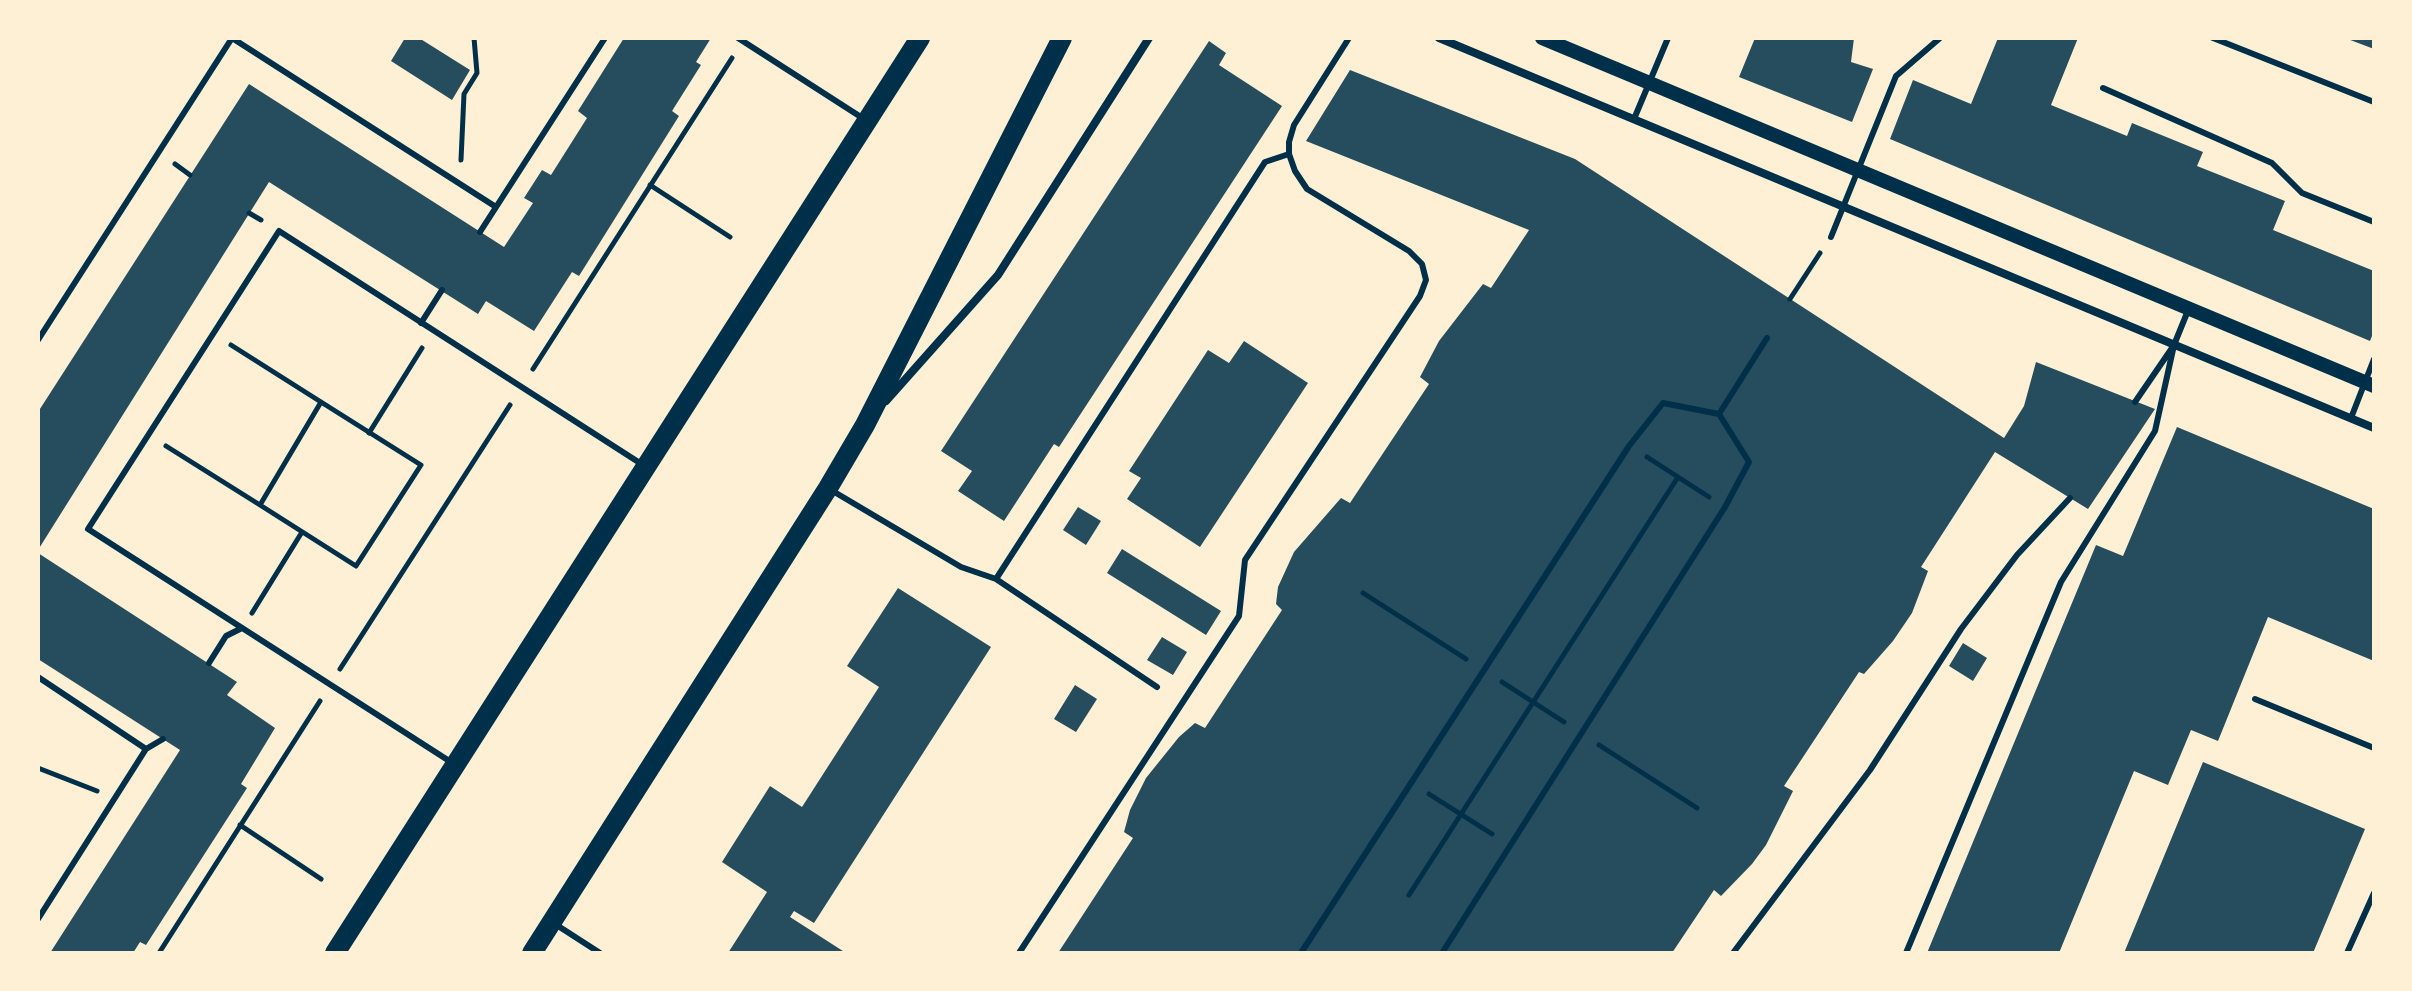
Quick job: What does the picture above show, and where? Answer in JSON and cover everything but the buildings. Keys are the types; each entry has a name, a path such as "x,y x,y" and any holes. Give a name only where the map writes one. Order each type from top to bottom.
{"main road":[{"path":"335,953 920,38"},
{"path":"532,953 865,425 1062,38"}],"street":[{"path":"865,425 998,275 1149,38"},
{"path":"1439,38 2374,428"},
{"path":"1542,38 2370,384"}],"lane":[{"path":"38,340 232,38 496,207"},
{"path":"480,232 605,38"},
{"path":"1019,953 1239,616 1245,560 1420,296 1426,280 1422,264 1409,251 1307,189 1295,171 1289,154 1294,125 1349,38"},
{"path":"1634,119 1668,38"},
{"path":"1831,237 1896,76 1940,38"},
{"path":"2213,38 2374,102"},
{"path":"740,39 867,121"},
{"path":"2103,88 2272,163 2302,193 2374,222"},
{"path":"996,579 1265,162 1289,154"},
{"path":"455,765 88,529 148,435 279,231 646,467"},
{"path":"421,323 442,290"},
{"path":"1906,953 2061,582 2155,431 2174,345 2189,308"},
{"path":"1719,414 1767,338"},
{"path":"2135,402 2174,345"},
{"path":"2351,418 2370,384 2374,359"},
{"path":"1301,953 1629,446 1663,403 1719,414 1749,462 1725,507 1442,953"},
{"path":"828,488 961,567 996,579 1157,687"},
{"path":"1733,953 1870,770 1961,629 2017,555 2070,498"},
{"path":"209,663 226,636 242,628"},
{"path":"38,677 146,749"},
{"path":"2255,699 2374,748"},
{"path":"38,919 146,749 163,739"},
{"path":"2347,953 2374,893"},
{"path":"552,922 600,953"}],"path":[{"path":"460,185 464,94 477,73 474,38"},
{"path":"159,953 740,39"},
{"path":"650,185 730,237"},
{"path":"1790,299 1831,237"},
{"path":"369,433 433,330"},
{"path":"148,435 356,566 421,465 213,334"},
{"path":"260,505 321,402"},
{"path":"1629,446 1725,507"},
{"path":"1409,895 1678,477"},
{"path":"242,628 302,532"},
{"path":"1363,593 1697,808"},
{"path":"38,768 116,798"},
{"path":"1411,783 1510,846"},
{"path":"240,825 321,879"}]}
